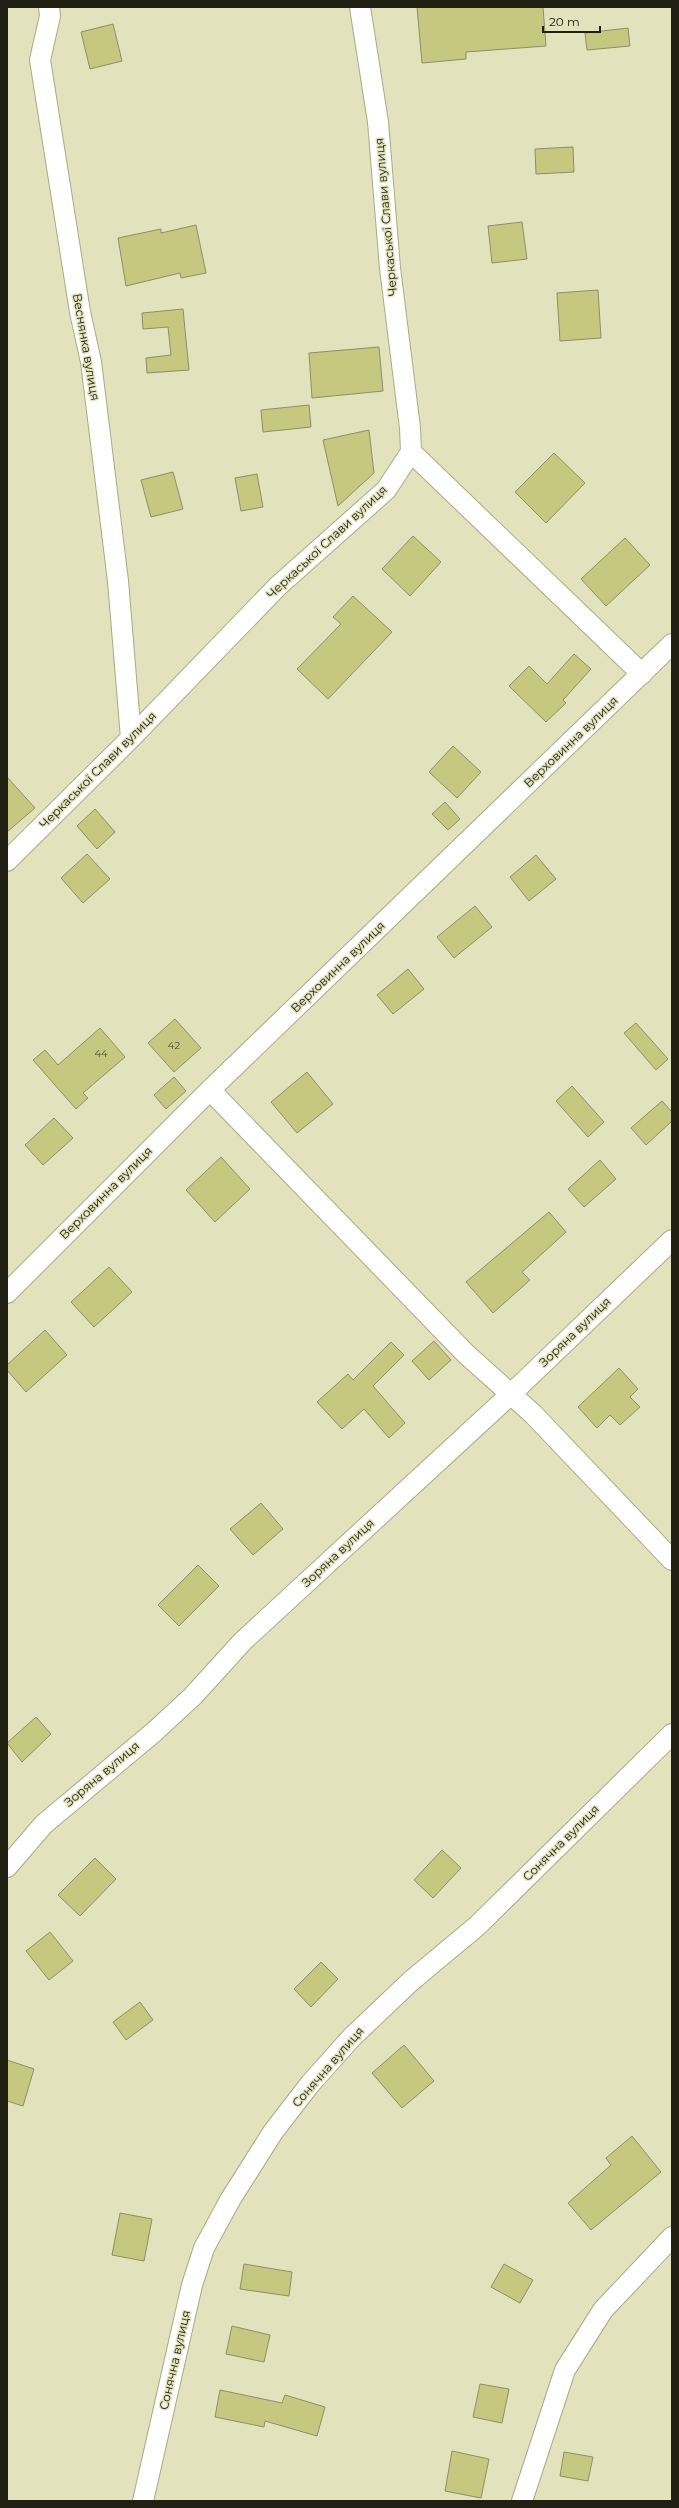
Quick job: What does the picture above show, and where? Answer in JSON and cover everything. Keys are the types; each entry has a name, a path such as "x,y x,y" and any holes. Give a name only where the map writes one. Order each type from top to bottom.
{"street":[{"name":"Веснянка вулиця","path":"49,7 50,16 40,60 80,312 91,362 118,581 131,738"},
{"name":"Черкаської Слави вулиця","path":"7,861 131,738 278,586 386,490 411,452 410,428 390,268 378,122 360,7"},
{"path":"411,452 642,674"},
{"name":"Верховинна вулиця","path":"7,1293 210,1090 672,644"},
{"path":"210,1090 466,1354 533,1414 672,1560"},
{"name":"Зоряна вулиця","path":"7,1867 44,1824 176,1712 243,1641 511,1394 672,1240"},
{"name":"Сонячна вулиця","path":"143,2501 192,2285 204,2248 230,2200 273,2132 310,2084 352,2037 411,1981 477,1926 672,1734"},
{"path":"522,2501 564,2370 603,2310 672,2237"}],"building":[{"path":"417,7 543,7 546,46 466,52 466,59 422,63"},
{"path":"113,24 122,61 90,69 81,32"},
{"path":"628,28 630,46 587,50 585,33"},
{"path":"573,147 574,172 536,174 535,149"},
{"path":"522,222 527,259 492,263 488,226"},
{"path":"196,225 206,273 181,278 180,273 126,286 118,238 161,229 161,233"},
{"path":"598,290 601,338 560,341 557,293"},
{"path":"183,309 189,370 147,373 146,358 171,355 168,327 143,329 142,313"},
{"path":"379,347 383,391 312,398 309,353"},
{"path":"309,405 311,427 263,432 261,410"},
{"path":"369,430 374,473 338,506 323,440"},
{"path":"554,453 585,483 546,523 515,492"},
{"path":"173,472 183,509 151,517 141,480"},
{"path":"257,474 263,507 241,511 235,478"},
{"path":"413,536 441,562 410,596 382,569"},
{"path":"625,538 650,565 606,606 581,579"},
{"path":"353,596 392,632 328,699 297,669 341,624 333,617"},
{"path":"574,654 591,669 563,700 566,703 546,722 509,686 529,666 547,684"},
{"path":"453,746 481,772 457,798 429,772"},
{"path":"7,777 35,808 7,832"},
{"path":"445,802 460,819 448,830 432,814"},
{"path":"95,809 115,832 97,849 77,826"},
{"path":"87,854 110,879 83,903 61,878"},
{"path":"536,855 556,879 529,901 510,877"},
{"path":"475,906 492,927 454,958 437,937"},
{"path":"408,969 424,989 393,1014 377,995"},
{"path":"175,1019 201,1048 174,1072 148,1043"},
{"path":"636,1023 668,1059 656,1070 624,1033"},
{"path":"100,1028 125,1057 83,1093 88,1098 76,1109 33,1060 45,1050 58,1065"},
{"path":"307,1072 333,1104 297,1133 271,1102"},
{"path":"174,1077 186,1091 166,1109 154,1095"},
{"path":"572,1086 604,1122 588,1137 556,1101"},
{"path":"662,1101 672,1112 672,1121 646,1145 631,1128"},
{"path":"54,1118 73,1138 43,1165 25,1145"},
{"path":"221,1157 250,1189 215,1222 186,1190"},
{"path":"600,1160 616,1179 584,1207 568,1189"},
{"path":"549,1212 566,1232 522,1272 530,1280 493,1313 466,1282"},
{"path":"109,1267 132,1292 94,1327 71,1302"},
{"path":"45,1330 67,1355 26,1392 7,1370 7,1365"},
{"path":"434,1341 451,1360 429,1380 412,1361"},
{"path":"391,1342 404,1355 373,1386 405,1423 389,1438 364,1409 342,1429 317,1402 348,1374 353,1380"},
{"path":"619,1368 638,1389 630,1397 640,1407 620,1425 610,1415 597,1428 578,1407"},
{"path":"261,1503 283,1529 253,1555 230,1529"},
{"path":"198,1565 219,1586 179,1626 158,1605"},
{"path":"36,1717 51,1734 22,1762 7,1743"},
{"path":"442,1850 461,1868 433,1898 414,1880"},
{"path":"95,1858 116,1879 80,1916 58,1895"},
{"path":"50,1932 73,1961 49,1980 26,1951"},
{"path":"321,1962 338,1979 311,2007 294,1989"},
{"path":"140,2002 153,2020 126,2040 113,2022"},
{"path":"404,2045 434,2081 402,2108 372,2073"},
{"path":"7,2060 34,2069 23,2106 7,2101"},
{"path":"632,2136 661,2172 591,2230 568,2203 611,2165 606,2158"},
{"path":"120,2213 152,2219 144,2261 112,2255"},
{"path":"244,2264 292,2272 289,2296 240,2289"},
{"path":"504,2264 533,2280 520,2303 491,2287"},
{"path":"232,2326 270,2335 264,2362 226,2354"},
{"path":"480,2384 509,2389 502,2423 473,2417"},
{"path":"220,2390 282,2403 285,2395 325,2407 317,2436 265,2421 264,2427 215,2417"},
{"path":"452,2451 489,2459 481,2498 445,2491"},
{"path":"564,2452 593,2457 588,2481 560,2476"}]}
